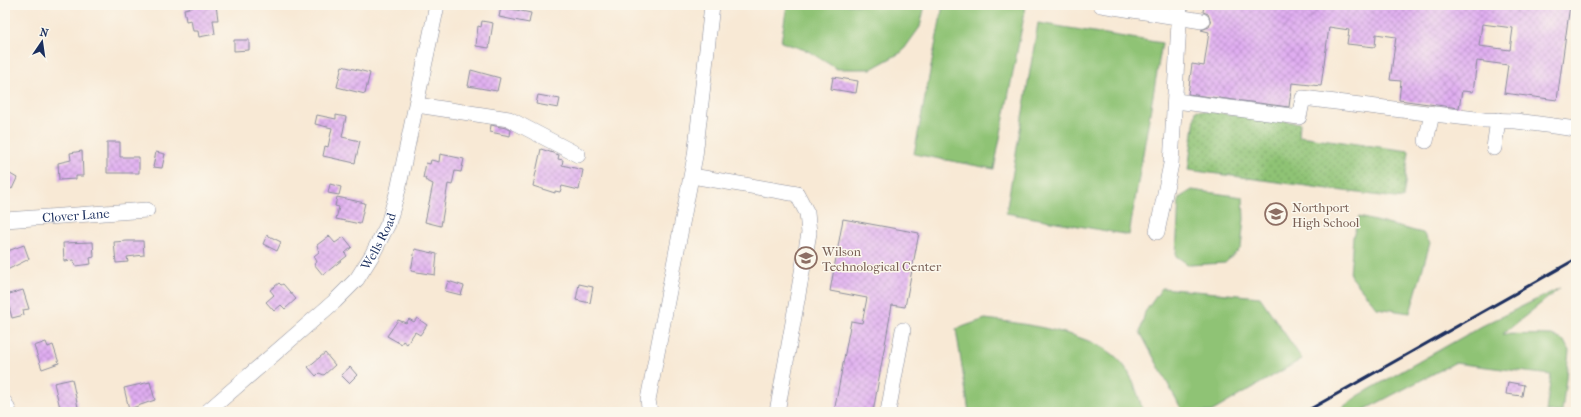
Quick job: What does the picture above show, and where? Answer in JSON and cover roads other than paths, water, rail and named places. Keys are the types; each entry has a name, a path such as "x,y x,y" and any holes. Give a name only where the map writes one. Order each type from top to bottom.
{"street":[{"name":"Wells Road","path":"207,412 335,301 357,279 388,224 398,190 437,5"},
{"path":"650,412 648,400 692,176 712,5"},
{"path":"1101,5 1179,12 1202,21"},
{"path":"1157,232 1171,164 1176,101 1179,12"},
{"path":"1176,101 1299,117 1303,98 1432,114 1576,129"},
{"path":"417,105 509,119 578,155"},
{"path":"1426,141 1432,114"},
{"path":"1494,148 1498,120"},
{"path":"692,176 797,194 807,213 809,233 777,412"},
{"name":"Clover Lane","path":"5,220 147,210"},
{"path":"888,412 903,330"},
{"path":"5,404 9,412"}],"railway":[{"path":"1305,412 1576,259"}],"place":[{"name":"Northport High School","path":"1276,214"},
{"name":"Wilson Technological Center","path":"806,258"}]}
